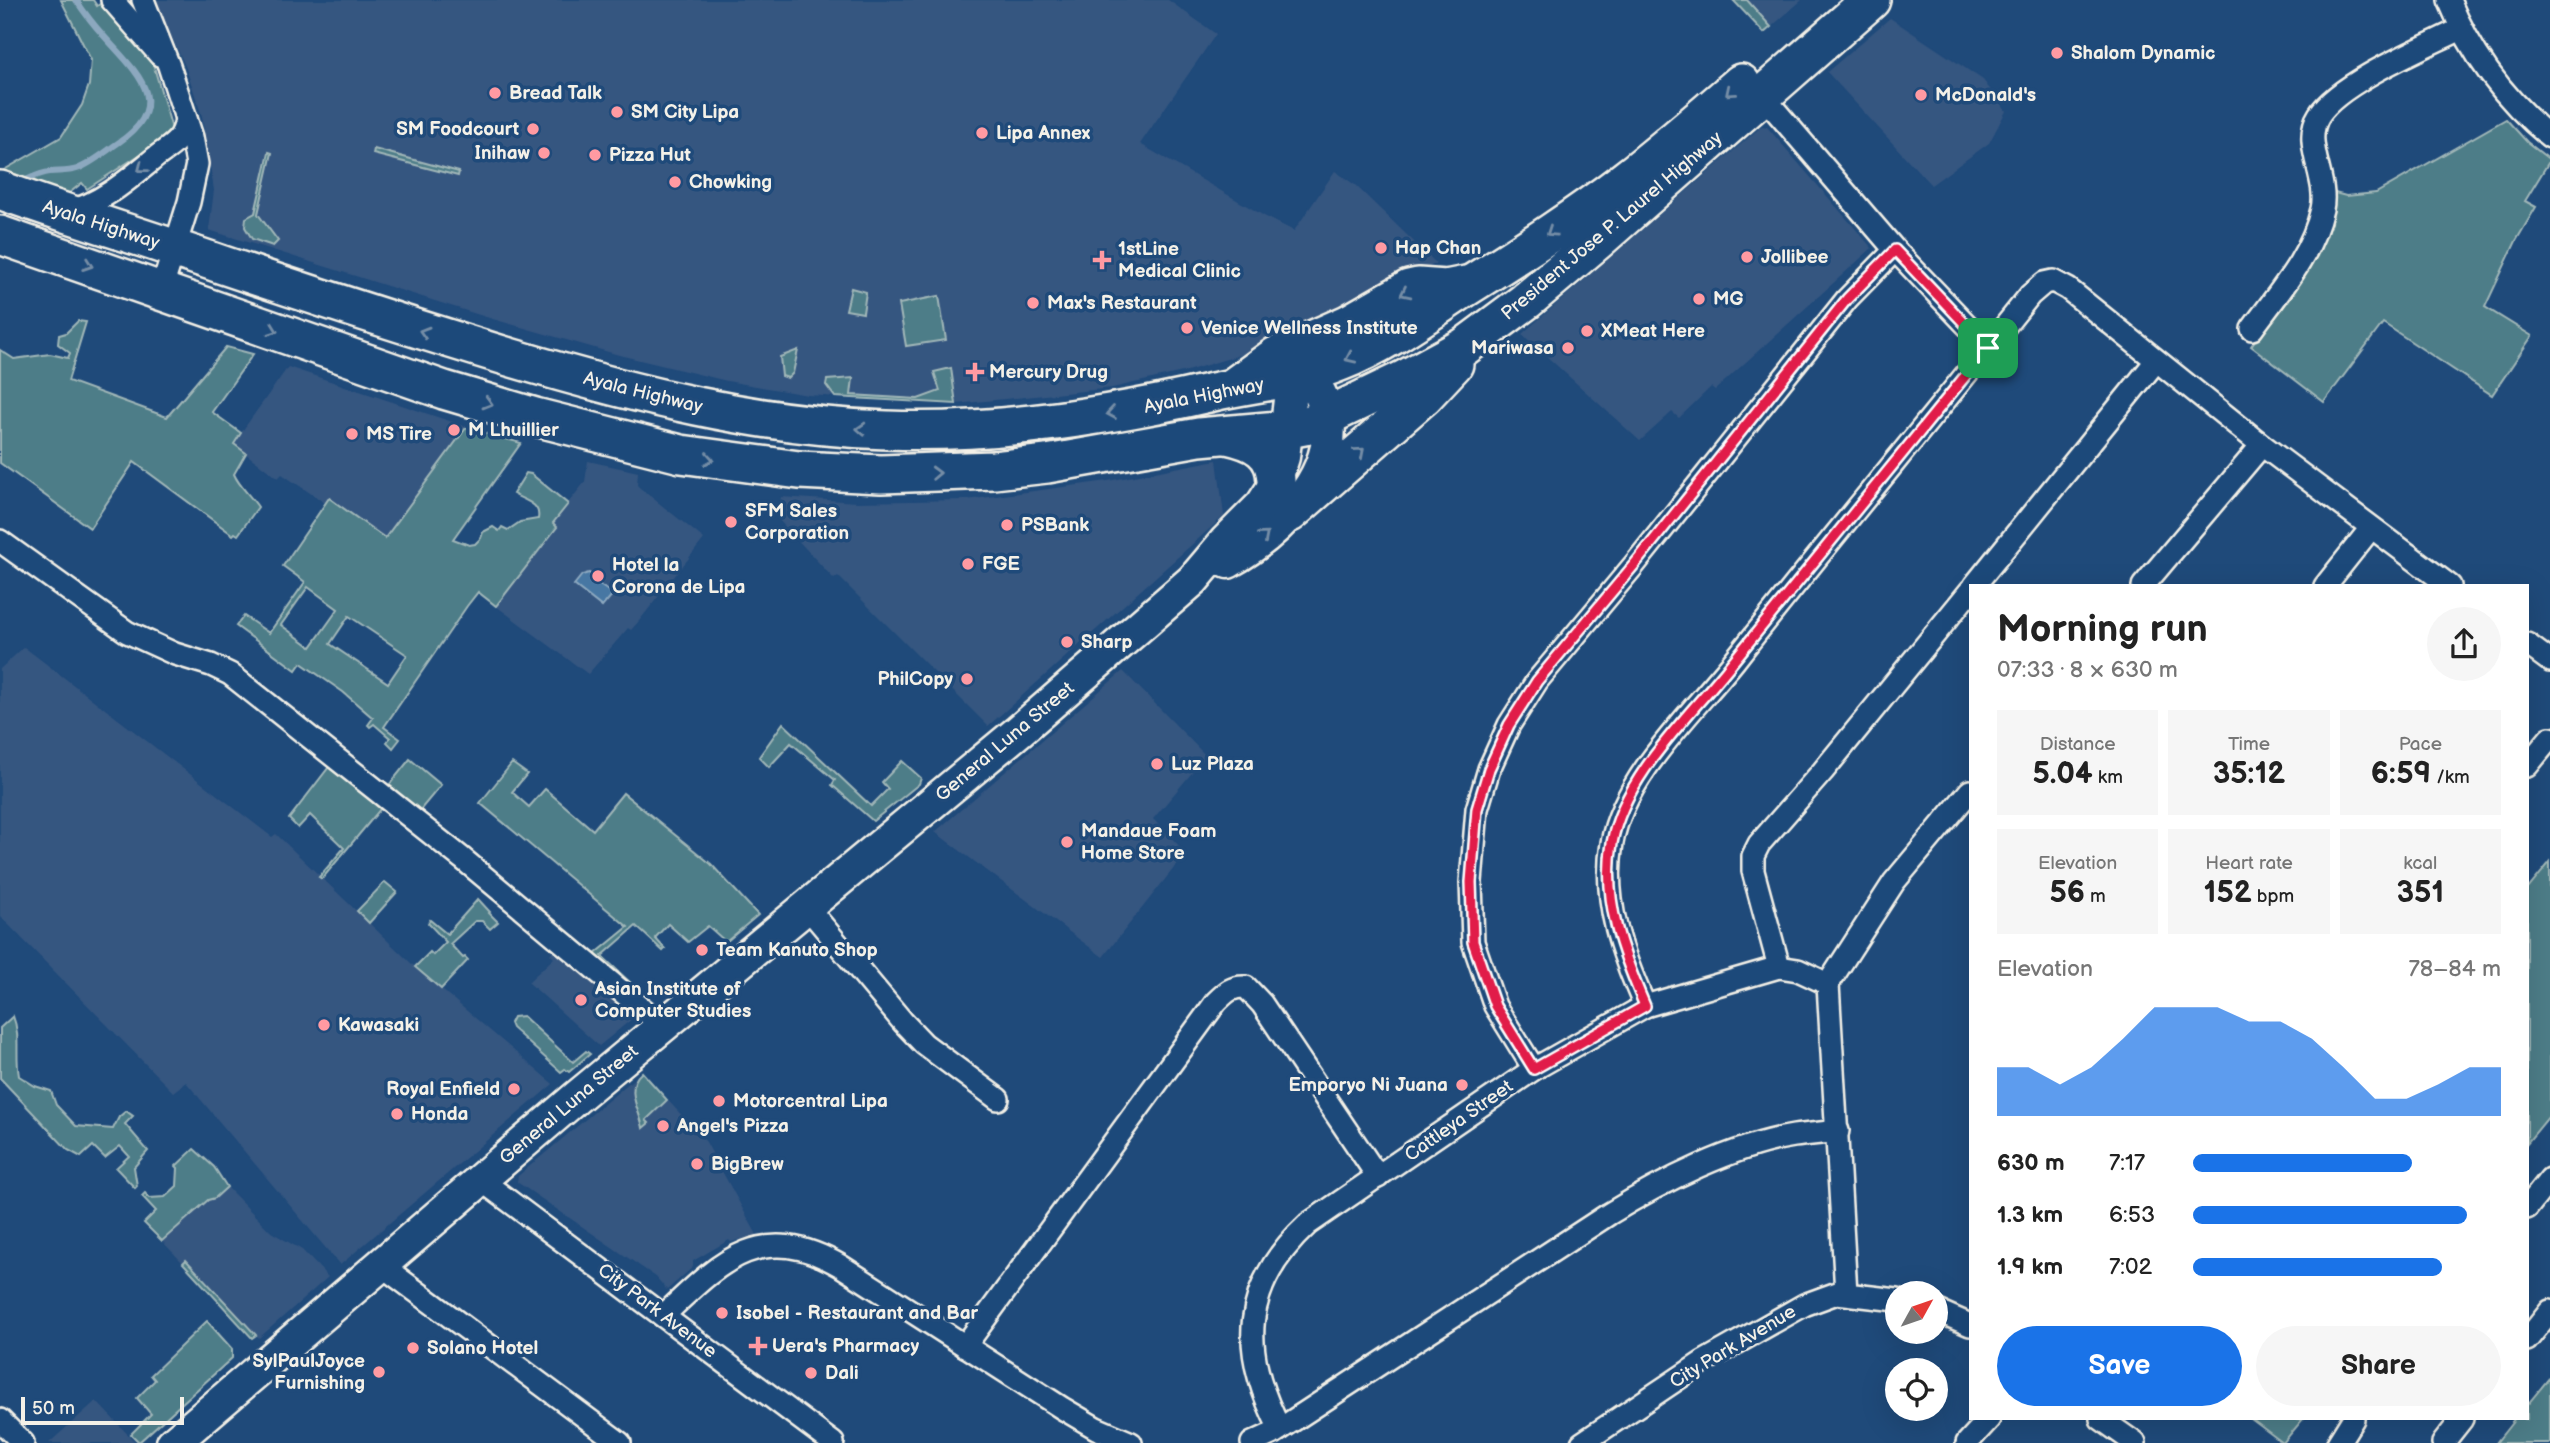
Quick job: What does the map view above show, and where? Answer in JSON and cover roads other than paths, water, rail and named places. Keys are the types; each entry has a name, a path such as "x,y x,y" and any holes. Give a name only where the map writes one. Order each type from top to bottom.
{"highway":[{"name":"President Jose P. Laurel Highway","path":"1305,375 1352,357 1402,329 1566,222 1629,177 1838,0"},
{"name":"President Jose P. Laurel Highway","path":"1288,429 1309,425 1476,340 1597,241 1871,0"},
{"name":"Ayala Highway","path":"0,191 334,303 566,374 656,397 765,419 874,430 962,430 1059,421 1139,409 1226,389 1305,375"},
{"name":"Ayala Highway","path":"12,239 479,401 681,454 742,464 881,474 994,470 1087,458 1223,433 1288,429"},
{"path":"1226,389 1242,382 1285,351 1348,324 1409,289 1446,289 1471,284"},
{"path":"1402,329 1390,344 1394,363 1409,371 1427,367"},
{"path":"1223,433 1248,440 1265,450 1274,465 1283,497 1424,396 1476,340"}],"main road":[{"name":"General Luna Street","path":"173,1443 663,1026 1020,731 1193,580 1238,556 1283,497 1311,487 1322,462 1328,439 1328,416 1320,393 1305,375"},
{"path":"1283,497 1283,457 1290,392 1295,382 1305,375"}],"street":[{"path":"112,0 166,62 171,72"},
{"path":"143,0 194,142 197,170 161,290"},
{"path":"2449,0 2461,29 2491,76 2512,102 2550,137"},
{"path":"2252,329 2298,266 2317,225 2324,190 2312,139 2319,115 2358,82 2461,29"},
{"path":"1763,96 1895,250 1988,348"},
{"path":"60,212 89,205 118,187 179,139 186,119"},
{"path":"1534,1069 1495,1006 1473,942 1471,882 1477,809 1489,769 1509,725 1537,681 1634,565 1847,299 1895,250"},
{"path":"1645,1006 1624,957 1612,912 1609,878 1612,841 1629,794 1660,748 1726,671 2030,295 2044,283 2053,281 2068,289 2262,445 2447,584"},
{"path":"1976,584 2156,361"},
{"path":"2145,584 2262,445"},
{"path":"2327,584 2371,528"},
{"path":"0,541 127,632 175,654 230,674 463,859 663,1026"},
{"path":"1828,984 1798,970 1779,967 1754,871 1754,856 1759,844 1823,771 1969,592"},
{"path":"2529,645 2550,661"},
{"path":"2529,764 2550,738"},
{"path":"1846,1293 1828,984 1894,882 1969,792"},
{"path":"807,907 917,1036 998,1099"},
{"name":"Cattleya Street","path":"1278,1435 1253,1358 1255,1305 1268,1273 1291,1240 1308,1224 1534,1069 1645,1006 1779,967"},
{"path":"965,1346 1216,1002 1236,986 1246,987 1255,994 1378,1177"},
{"path":"1252,1443 1278,1435 1609,1214 1660,1184 1700,1166 1766,1143 1793,1136 1838,1131"},
{"path":"2529,1205 2550,1179"},
{"name":"City Park Avenue","path":"481,1180 833,1443"},
{"path":"663,1316 706,1275 732,1257 763,1247 803,1249 829,1259 1096,1428 1131,1443"},
{"path":"381,1265 620,1443"},
{"name":"City Park Avenue","path":"1582,1443 1703,1362 1769,1322 1821,1297 1846,1293 1885,1298"},
{"path":"2529,1337 2550,1311"},
{"path":"1948,1315 1969,1325"},
{"path":"0,1420 23,1443"},
{"path":"1967,1443 1988,1420"},
{"path":"2102,1420 2135,1443"},
{"path":"2338,1443 2352,1420"},
{"path":"2443,1443 2461,1420"}],"waterway":[{"path":"19,183 42,174 74,170 87,164 135,129 145,115 145,88 138,75 76,0"}],"place":[{"name":"Shalom Dynamic","path":"2057,53"},
{"name":"Bread Talk","path":"495,93"},
{"name":"McDonald's","path":"1921,95"},
{"name":"SM City Lipa","path":"617,112"},
{"name":"SM Foodcourt","path":"533,129"},
{"name":"Lipa Annex","path":"982,133"},
{"name":"Inihaw","path":"544,153"},
{"name":"Pizza Hut","path":"595,155"},
{"name":"Chowking","path":"675,182"},
{"name":"Hap Chan","path":"1381,248"},
{"name":"Jollibee","path":"1747,257"},
{"name":"1stLine Medical Clinic","path":"1102,260"},
{"name":"MG","path":"1699,299"},
{"name":"Max's Restaurant","path":"1033,303"},
{"name":"Venice Wellness Institute","path":"1187,328"},
{"name":"XMeat Here","path":"1587,331"},
{"name":"Mariwasa","path":"1568,348"},
{"name":"Mercury Drug","path":"975,372"},
{"name":"M Lhuillier","path":"454,430"},
{"name":"MS Tire","path":"352,434"},
{"name":"SFM Sales Corporation","path":"731,522"},
{"name":"PSBank","path":"1007,525"},
{"name":"FGE","path":"968,564"},
{"name":"Hotel la Corona de Lipa","path":"598,576"},
{"name":"Sharp","path":"1067,642"},
{"name":"PhilCopy","path":"967,679"},
{"name":"Luz Plaza","path":"1157,764"},
{"name":"Mandaue Foam Home Store","path":"1067,842"},
{"name":"Team Kanuto Shop","path":"702,950"},
{"name":"Asian Institute of Computer Studies","path":"581,1000"},
{"name":"Kawasaki","path":"324,1025"},
{"name":"Emporyo Ni Juana","path":"1462,1085"},
{"name":"Royal Enfield","path":"514,1089"},
{"name":"Motorcentral Lipa","path":"719,1101"},
{"name":"Honda","path":"397,1114"},
{"name":"Angel's Pizza","path":"663,1126"},
{"name":"BigBrew","path":"697,1164"},
{"name":"Isobel - Restaurant and Bar","path":"722,1313"},
{"name":"Uera's Pharmacy","path":"758,1346"},
{"name":"Solano Hotel","path":"413,1348"},
{"name":"SylPaulJoyce Furnishing","path":"379,1372"},
{"name":"Dali","path":"811,1373"}]}
